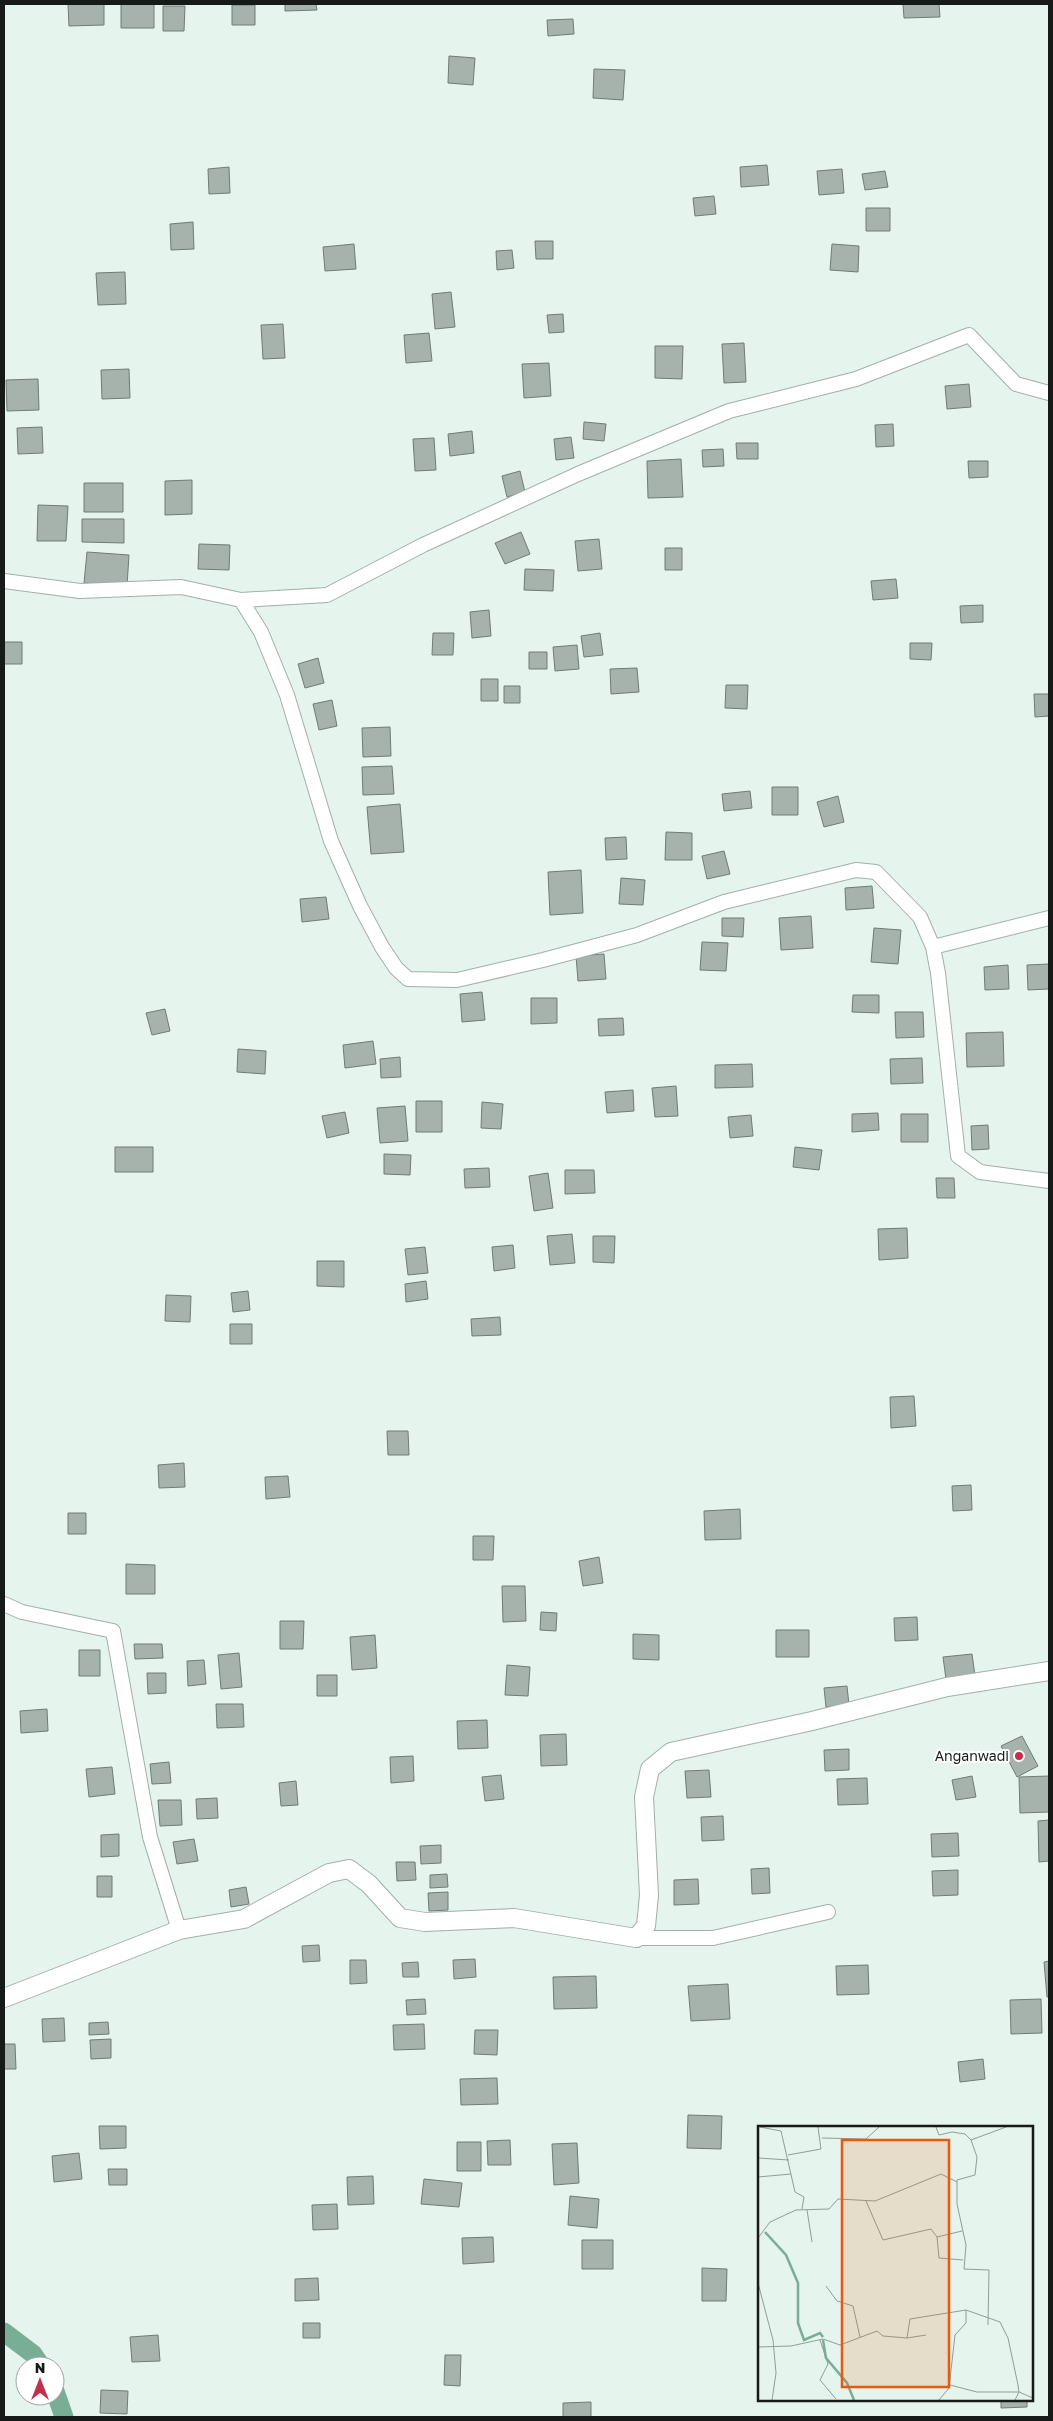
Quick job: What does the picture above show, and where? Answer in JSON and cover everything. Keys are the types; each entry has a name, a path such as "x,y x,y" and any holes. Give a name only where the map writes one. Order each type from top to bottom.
{"street":[{"path":"4,581 80,591 181,587 242,600 327,595 424,546 578,474 729,411 856,379 969,334 1016,384 1049,394"},
{"path":"242,600 261,632 287,695 331,841 360,906 382,947 396,968 408,978 457,980 637,935 724,902 856,870 876,872 920,917 932,947 938,973 958,1156 980,1172 1039,1182 1049,1181"},
{"path":"932,947 1049,918"},
{"path":"4,1604 22,1612 114,1630 150,1837 179,1930"},
{"path":"636,1938 646,1926 649,1895 644,1796 650,1769 671,1752 812,1721 947,1687 1049,1671"},
{"path":"4,1998 179,1930 244,1919 329,1872 349,1869 369,1884 400,1918 425,1922 514,1918 636,1938 713,1938 828,1912"}],"building":[{"path":"68,4 104,4 104,25 69,26"},
{"path":"121,4 154,4 154,28 121,28"},
{"path":"285,4 316,4 317,10 285,11"},
{"path":"903,4 939,4 940,17 904,18"},
{"path":"232,5 255,5 255,25 232,25"},
{"path":"163,6 185,6 184,31 163,31"},
{"path":"573,19 574,34 548,36 547,20"},
{"path":"449,56 475,58 473,85 448,83"},
{"path":"594,69 625,70 623,100 593,98"},
{"path":"767,165 769,185 741,187 740,167"},
{"path":"229,167 230,193 209,194 208,169"},
{"path":"842,169 844,193 819,195 817,171"},
{"path":"885,171 888,187 865,190 862,174"},
{"path":"714,196 716,214 695,216 693,198"},
{"path":"866,208 890,208 890,231 866,231"},
{"path":"193,222 194,249 171,250 170,224"},
{"path":"535,241 553,241 553,259 536,259"},
{"path":"354,244 356,269 325,271 323,247"},
{"path":"832,244 859,246 858,272 830,270"},
{"path":"512,250 514,268 497,270 496,251"},
{"path":"125,272 126,304 98,305 96,273"},
{"path":"451,292 455,327 435,329 432,294"},
{"path":"563,314 564,332 549,333 547,315"},
{"path":"283,324 285,358 263,359 261,325"},
{"path":"429,333 432,361 406,363 404,335"},
{"path":"744,343 746,382 724,383 722,344"},
{"path":"655,346 683,346 682,379 655,378"},
{"path":"549,363 551,396 524,398 522,364"},
{"path":"129,369 130,398 102,399 101,370"},
{"path":"38,379 39,410 7,411 6,380"},
{"path":"969,384 971,407 947,409 945,386"},
{"path":"584,422 606,424 604,441 583,439"},
{"path":"893,424 894,446 876,447 875,425"},
{"path":"42,427 43,453 18,454 17,428"},
{"path":"472,431 474,453 450,456 448,434"},
{"path":"571,437 574,458 556,460 554,439"},
{"path":"434,438 436,470 415,471 413,439"},
{"path":"736,443 758,443 758,459 737,459"},
{"path":"723,449 724,466 703,467 702,450"},
{"path":"681,459 683,497 648,498 647,461"},
{"path":"968,461 988,461 988,477 969,478"},
{"path":"520,471 525,492 507,497 502,476"},
{"path":"192,480 192,514 165,515 165,481"},
{"path":"84,483 123,483 123,512 84,512"},
{"path":"38,505 68,506 66,541 37,541"},
{"path":"82,519 124,519 124,543 82,542"},
{"path":"521,532 530,554 505,564 495,543"},
{"path":"599,539 602,569 578,571 575,541"},
{"path":"199,544 230,545 229,570 198,569"},
{"path":"665,548 682,548 682,570 665,570"},
{"path":"87,552 129,555 127,586 84,583"},
{"path":"525,569 554,570 553,591 524,590"},
{"path":"896,579 898,598 873,600 871,581"},
{"path":"983,605 983,622 961,623 960,606"},
{"path":"489,610 491,636 472,638 470,612"},
{"path":"433,633 454,633 453,655 432,655"},
{"path":"600,633 603,655 584,657 581,636"},
{"path":"4,642 22,642 22,664 4,664"},
{"path":"910,643 932,643 931,660 910,659"},
{"path":"577,645 579,669 555,671 553,647"},
{"path":"529,652 547,652 547,669 529,669"},
{"path":"318,658 324,683 305,688 298,664"},
{"path":"637,668 639,692 611,694 610,669"},
{"path":"481,679 498,679 498,701 481,701"},
{"path":"726,685 748,685 747,709 725,708"},
{"path":"504,686 520,686 520,703 504,703"},
{"path":"1034,694 1049,694 1049,716 1035,717"},
{"path":"332,700 337,726 319,730 313,704"},
{"path":"390,727 391,756 363,757 362,728"},
{"path":"392,766 394,794 363,795 362,767"},
{"path":"772,787 798,787 798,815 772,815"},
{"path":"750,791 752,808 724,811 722,794"},
{"path":"838,796 844,822 824,827 817,802"},
{"path":"400,804 404,852 371,854 367,807"},
{"path":"666,832 692,833 692,860 665,860"},
{"path":"626,837 627,859 606,860 605,838"},
{"path":"724,851 730,874 707,879 702,856"},
{"path":"581,870 583,913 550,915 548,872"},
{"path":"621,878 645,880 643,905 619,904"},
{"path":"872,886 874,908 846,910 845,888"},
{"path":"326,897 329,919 302,922 300,899"},
{"path":"811,916 813,948 781,950 779,918"},
{"path":"722,918 744,918 743,937 722,936"},
{"path":"874,928 901,930 898,964 871,962"},
{"path":"702,942 728,943 726,971 700,970"},
{"path":"604,954 606,979 578,981 576,956"},
{"path":"1049,964 1049,989 1028,990 1027,965"},
{"path":"1008,965 1009,989 985,990 984,967"},
{"path":"482,992 485,1020 462,1022 460,994"},
{"path":"853,995 879,995 879,1013 852,1012"},
{"path":"531,998 557,998 557,1023 531,1024"},
{"path":"165,1009 170,1031 152,1035 146,1013"},
{"path":"895,1012 923,1012 924,1037 896,1038"},
{"path":"623,1018 624,1035 599,1036 598,1019"},
{"path":"1003,1032 1004,1066 967,1067 966,1033"},
{"path":"373,1041 376,1064 345,1068 343,1045"},
{"path":"238,1049 266,1051 265,1074 237,1072"},
{"path":"400,1057 401,1077 381,1078 380,1059"},
{"path":"922,1058 923,1083 891,1084 890,1059"},
{"path":"752,1064 753,1087 715,1088 715,1065"},
{"path":"676,1086 678,1116 655,1117 652,1088"},
{"path":"633,1090 634,1111 607,1113 605,1092"},
{"path":"416,1101 442,1101 442,1132 416,1132"},
{"path":"482,1102 503,1104 501,1129 481,1128"},
{"path":"405,1106 408,1141 380,1143 377,1108"},
{"path":"345,1112 349,1133 327,1138 322,1116"},
{"path":"878,1113 879,1130 852,1132 852,1114"},
{"path":"901,1114 928,1114 928,1142 901,1142"},
{"path":"751,1115 753,1136 730,1138 728,1117"},
{"path":"988,1125 989,1149 972,1150 971,1126"},
{"path":"115,1147 153,1147 153,1172 115,1172"},
{"path":"795,1147 822,1150 819,1170 793,1167"},
{"path":"384,1154 411,1155 410,1175 384,1174"},
{"path":"489,1168 490,1187 465,1188 464,1169"},
{"path":"565,1170 594,1170 595,1193 565,1194"},
{"path":"548,1173 553,1208 534,1211 529,1176"},
{"path":"936,1178 954,1178 955,1198 937,1198"},
{"path":"907,1228 908,1258 879,1260 878,1229"},
{"path":"572,1234 575,1263 550,1265 547,1236"},
{"path":"593,1236 615,1236 614,1263 593,1262"},
{"path":"513,1245 515,1268 494,1271 492,1247"},
{"path":"425,1247 428,1273 408,1275 405,1249"},
{"path":"317,1261 344,1261 344,1287 317,1286"},
{"path":"426,1281 428,1299 406,1302 405,1284"},
{"path":"248,1291 250,1310 233,1312 231,1293"},
{"path":"166,1295 191,1296 190,1322 165,1321"},
{"path":"500,1317 501,1335 472,1336 471,1319"},
{"path":"230,1324 252,1324 252,1344 230,1344"},
{"path":"914,1396 916,1426 891,1428 890,1397"},
{"path":"387,1431 408,1431 409,1455 388,1455"},
{"path":"184,1463 185,1487 159,1488 158,1465"},
{"path":"288,1476 290,1497 266,1499 265,1477"},
{"path":"971,1485 972,1510 953,1511 952,1486"},
{"path":"740,1509 741,1539 705,1540 704,1511"},
{"path":"68,1513 86,1513 86,1534 68,1534"},
{"path":"473,1536 494,1536 493,1560 473,1560"},
{"path":"599,1557 603,1583 583,1586 579,1561"},
{"path":"126,1564 155,1565 155,1594 126,1594"},
{"path":"502,1586 525,1586 526,1621 503,1622"},
{"path":"541,1612 557,1613 556,1631 540,1630"},
{"path":"917,1617 918,1640 895,1641 894,1618"},
{"path":"280,1621 304,1621 303,1649 280,1649"},
{"path":"776,1630 809,1630 809,1657 776,1657"},
{"path":"633,1634 659,1635 659,1660 633,1659"},
{"path":"375,1635 377,1668 352,1670 350,1637"},
{"path":"134,1644 162,1644 163,1658 135,1659"},
{"path":"79,1650 100,1650 100,1676 79,1676"},
{"path":"239,1653 242,1687 221,1689 218,1655"},
{"path":"972,1654 975,1676 946,1679 943,1657"},
{"path":"204,1660 206,1684 188,1686 187,1661"},
{"path":"507,1665 530,1667 528,1696 505,1695"},
{"path":"147,1673 166,1673 166,1693 148,1694"},
{"path":"317,1675 337,1675 337,1696 317,1696"},
{"path":"847,1686 849,1705 826,1707 824,1688"},
{"path":"216,1704 243,1704 244,1727 217,1728"},
{"path":"47,1709 48,1731 21,1733 20,1711"},
{"path":"487,1720 488,1748 458,1749 457,1721"},
{"path":"566,1734 567,1765 541,1766 540,1735"},
{"name":"Anganwadi","path":"1022,1736 1038,1766 1017,1777 1001,1746"},
{"path":"849,1749 849,1770 825,1771 824,1750"},
{"path":"413,1756 414,1781 391,1783 390,1757"},
{"path":"169,1762 171,1783 152,1784 150,1764"},
{"path":"112,1767 115,1794 89,1797 86,1769"},
{"path":"709,1770 711,1797 687,1798 685,1771"},
{"path":"501,1775 504,1799 485,1801 482,1777"},
{"path":"972,1776 976,1797 956,1800 952,1780"},
{"path":"1049,1776 1049,1812 1020,1813 1019,1777"},
{"path":"867,1778 868,1804 838,1805 837,1779"},
{"path":"296,1781 298,1805 281,1806 279,1783"},
{"path":"217,1798 218,1818 197,1819 196,1799"},
{"path":"158,1800 181,1800 182,1825 160,1826"},
{"path":"723,1816 724,1840 702,1841 701,1817"},
{"path":"1049,1820 1049,1861 1039,1862 1038,1821"},
{"path":"958,1833 959,1856 932,1857 931,1834"},
{"path":"119,1834 119,1856 101,1857 101,1835"},
{"path":"194,1839 198,1861 177,1864 173,1842"},
{"path":"441,1845 441,1863 421,1864 420,1846"},
{"path":"396,1862 415,1862 416,1880 397,1881"},
{"path":"769,1868 770,1893 752,1894 751,1869"},
{"path":"958,1870 958,1895 933,1896 932,1871"},
{"path":"447,1874 448,1887 430,1888 430,1875"},
{"path":"97,1876 112,1876 112,1897 97,1897"},
{"path":"698,1879 699,1904 674,1905 674,1880"},
{"path":"246,1887 249,1904 231,1907 229,1890"},
{"path":"448,1892 448,1910 429,1911 428,1893"},
{"path":"319,1945 320,1961 303,1962 302,1946"},
{"path":"475,1959 476,1977 454,1979 453,1960"},
{"path":"350,1960 366,1960 367,1983 350,1984"},
{"path":"1049,1961 1049,1997 1047,1997 1044,1962"},
{"path":"418,1962 419,1977 403,1977 402,1963"},
{"path":"868,1965 869,1994 837,1995 836,1966"},
{"path":"596,1976 597,2008 554,2009 553,1977"},
{"path":"728,1984 730,2019 691,2021 688,1986"},
{"path":"425,1999 426,2014 407,2015 406,2000"},
{"path":"1041,1999 1042,2033 1011,2034 1010,2000"},
{"path":"64,2018 65,2041 43,2042 42,2019"},
{"path":"108,2022 109,2034 89,2035 89,2023"},
{"path":"424,2024 425,2049 394,2050 393,2025"},
{"path":"475,2030 498,2030 497,2055 474,2054"},
{"path":"111,2039 111,2058 91,2059 90,2040"},
{"path":"4,2044 15,2044 16,2069 4,2069"},
{"path":"983,2059 985,2079 960,2082 958,2062"},
{"path":"497,2078 498,2104 461,2105 460,2079"},
{"path":"688,2115 722,2116 721,2149 687,2148"},
{"path":"99,2126 126,2126 126,2148 100,2149"},
{"path":"510,2140 511,2165 488,2165 487,2141"},
{"path":"457,2142 481,2142 481,2171 457,2171"},
{"path":"577,2143 579,2183 554,2185 552,2144"},
{"path":"79,2153 82,2179 54,2182 52,2156"},
{"path":"108,2169 127,2169 127,2185 109,2185"},
{"path":"373,2176 374,2204 348,2205 347,2177"},
{"path":"424,2179 462,2183 459,2207 421,2204"},
{"path":"570,2196 599,2199 597,2228 568,2225"},
{"path":"337,2204 338,2229 313,2230 312,2205"},
{"path":"493,2237 494,2262 463,2264 462,2238"},
{"path":"582,2240 613,2240 613,2269 582,2269"},
{"path":"702,2268 727,2269 726,2301 702,2301"},
{"path":"318,2278 319,2300 295,2301 295,2279"},
{"path":"303,2323 320,2323 320,2338 303,2338"},
{"path":"158,2335 160,2361 132,2362 130,2337"},
{"path":"445,2355 461,2355 460,2386 444,2385"},
{"path":"101,2390 128,2391 127,2414 100,2413"},
{"path":"1001,2401 1027,2401 1027,2407 1001,2408"},
{"path":"591,2402 591,2417 563,2417 563,2403"}],"waterway":[{"path":"4,2332 34,2356"},
{"path":"60,2406 64,2417"}],"place":[{"name":"Anganwadi","path":"1019,1756"}]}
